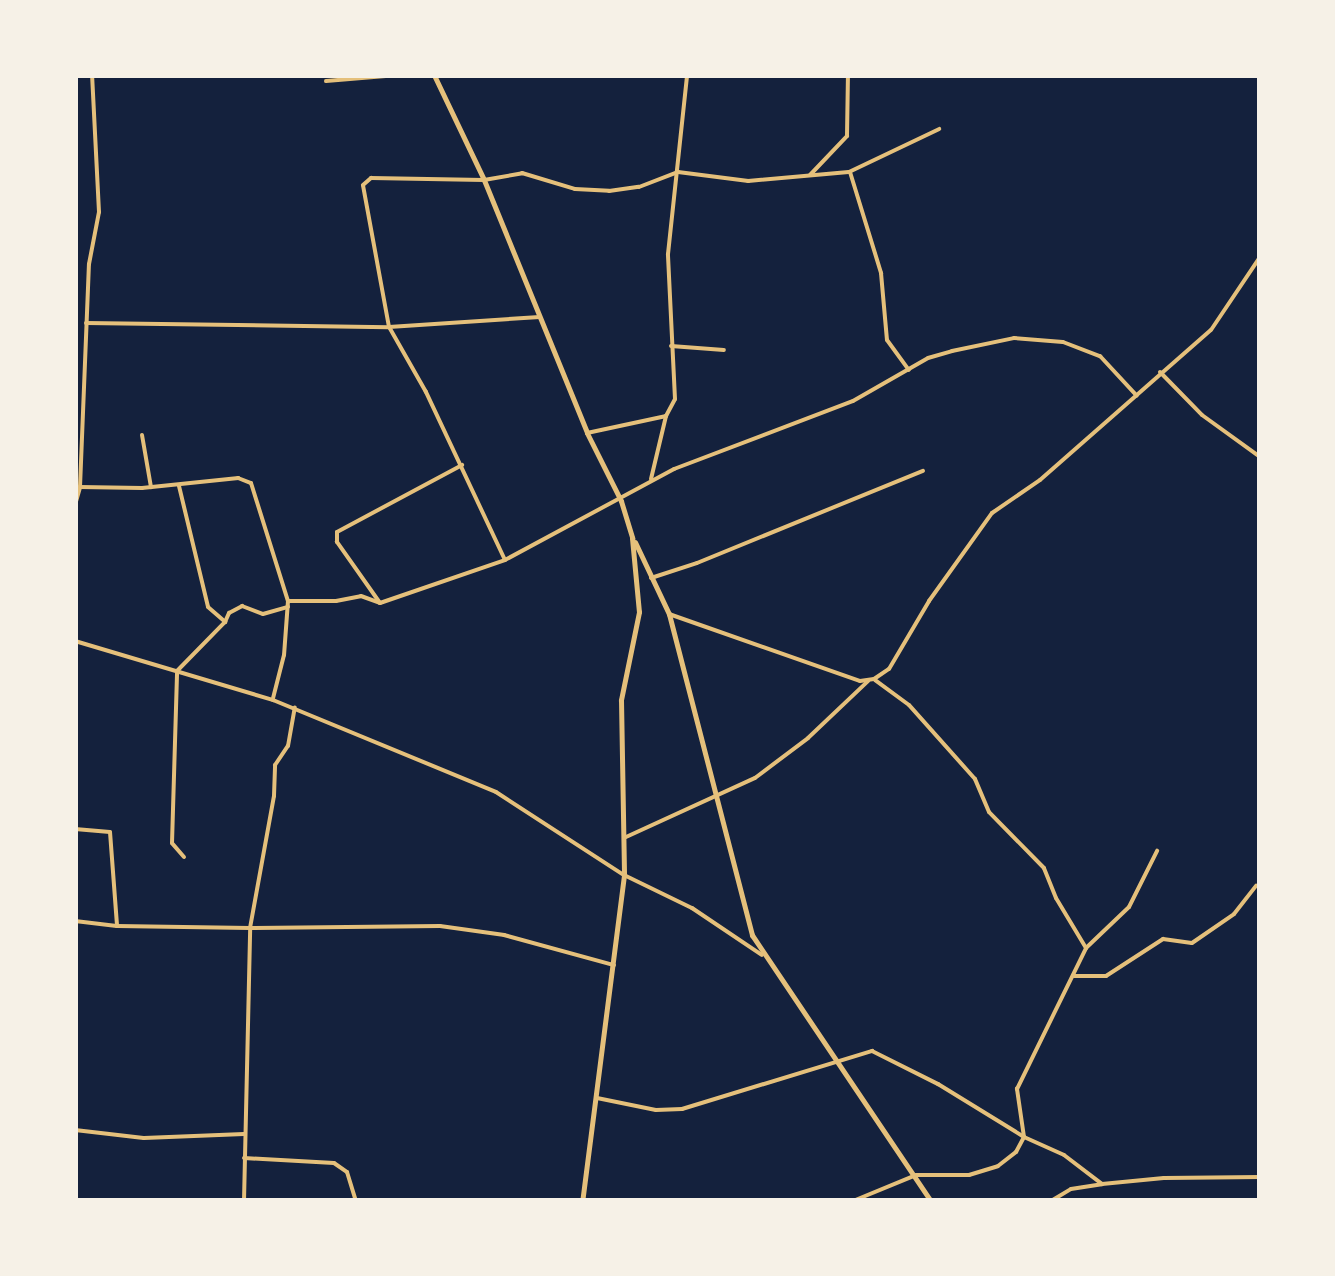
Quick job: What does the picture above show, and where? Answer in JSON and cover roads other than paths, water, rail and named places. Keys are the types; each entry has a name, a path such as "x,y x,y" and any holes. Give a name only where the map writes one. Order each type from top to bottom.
{"street":[{"path":"75,504 80,487 86,324 100,197 92,75"},
{"path":"326,81 398,75"},
{"path":"434,75 484,180 587,432 621,501 632,538 669,614 752,935 931,1201"},
{"path":"650,481 666,416 675,399 668,254 687,75"},
{"path":"810,175 847,136 848,75"},
{"path":"505,560 462,465 389,327 363,185 371,178 484,180 522,173 575,189 609,192 639,187 678,172 748,181 850,172 939,128"},
{"path":"850,172 880,272 887,340 910,370"},
{"path":"626,837 766,770 808,738 871,680 889,670 929,600 992,512 1040,480 1211,330 1260,256"},
{"path":"86,324 389,327 540,318"},
{"path":"184,857 172,843 177,670 229,612 242,606 264,614 288,604 361,596 380,603 505,560 621,501 650,481 854,400 928,358 1014,338 1063,342 1100,356 1137,396"},
{"path":"75,343 86,343"},
{"path":"671,346 724,350"},
{"path":"1160,372 1202,415 1260,457"},
{"path":"587,432 666,416"},
{"path":"142,435 151,487"},
{"path":"380,603 337,542 337,532 462,465"},
{"path":"651,578 698,563 923,472"},
{"path":"80,487 151,487 238,478 251,483 288,604 284,655 273,700"},
{"path":"179,484 208,607 224,622"},
{"path":"582,1201 624,876 621,700 639,612 632,538"},
{"path":"669,614 871,680 909,705 975,778 989,812 1044,868 1056,898 1086,948"},
{"path":"75,641 273,700 496,792 624,876 692,908 762,954"},
{"path":"244,1201 250,928 274,796 275,766 288,746 295,708"},
{"path":"75,829 110,832 117,926"},
{"path":"1024,1138 1017,1088 1049,1016 1086,948 1129,907 1157,852"},
{"path":"1074,976 1110,974 1162,939 1192,943 1234,914 1256,886"},
{"path":"75,921 117,926 250,928 440,926 504,935 614,965"},
{"path":"597,1098 656,1110 682,1109 872,1051 938,1084 1024,1138 1064,1155 1102,1184"},
{"path":"75,1130 144,1138 245,1134"},
{"path":"853,1201 916,1175 970,1176 998,1166 1024,1138"},
{"path":"244,1158 334,1162 347,1172 356,1201"},
{"path":"1051,1201 1071,1189 1102,1184 1164,1178 1260,1177"}]}
